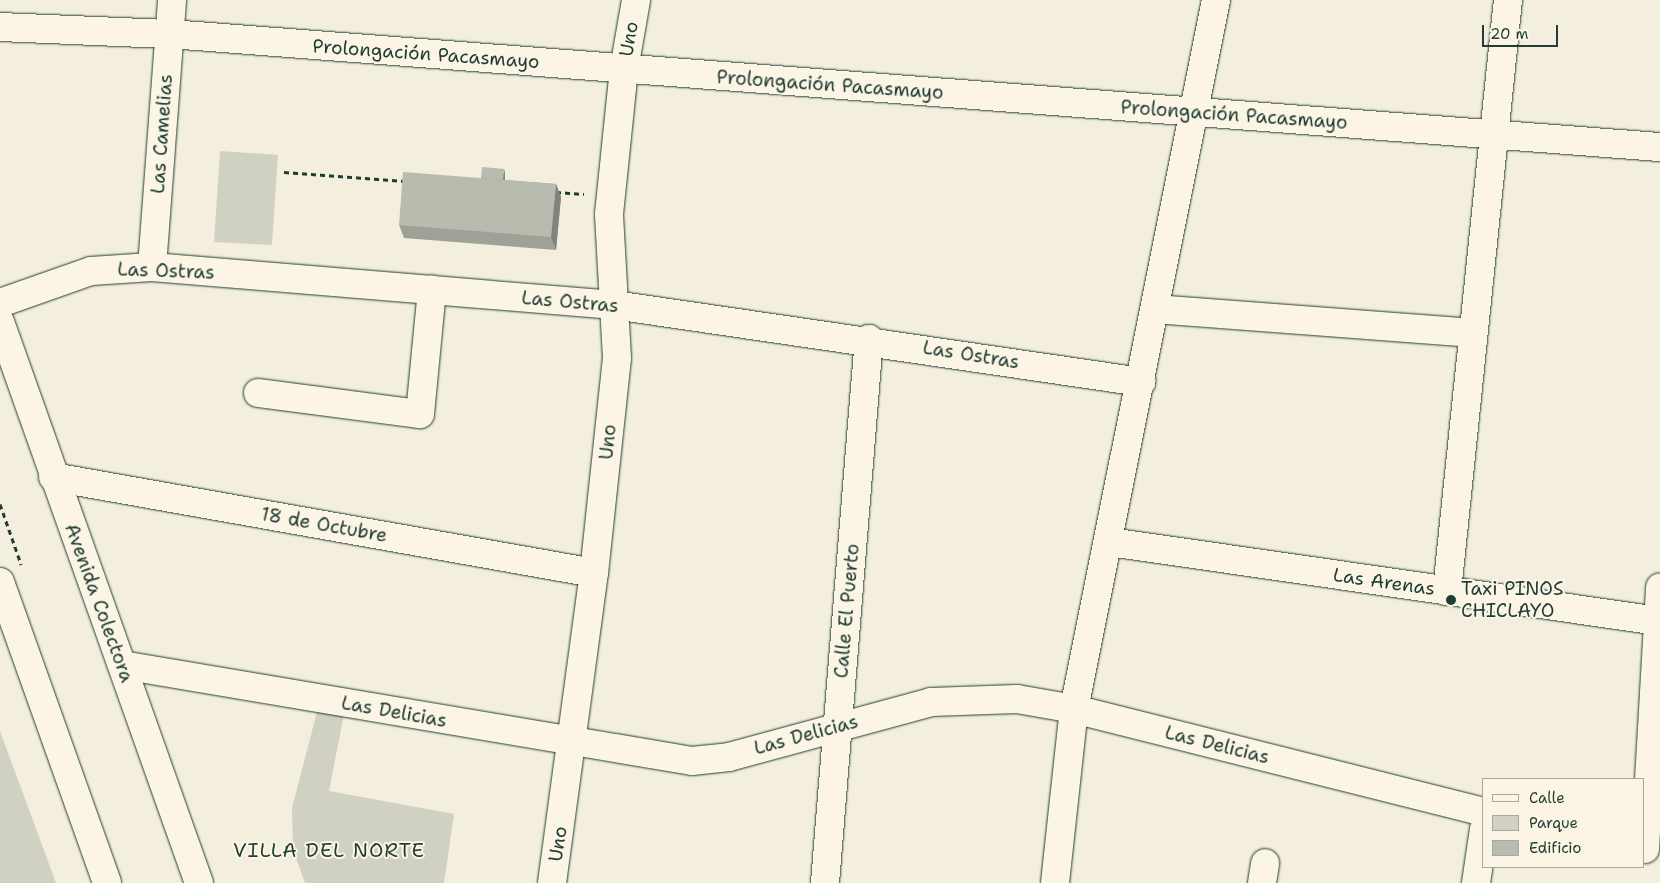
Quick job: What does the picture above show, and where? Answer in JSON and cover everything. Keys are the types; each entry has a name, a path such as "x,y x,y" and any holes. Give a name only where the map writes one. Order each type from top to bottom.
{"street":[{"name":"Las Camelias","path":"152,268 172,0"},
{"name":"Uno","path":"552,883 573,742 594,573 617,358 609,214 624,69 636,0"},
{"path":"1056,883 1074,709 1110,542 1216,0"},
{"path":"1447,591 1508,0"},
{"name":"Prolongación Pacasmayo","path":"0,27 170,34 1660,147"},
{"name":"Las Ostras","path":"0,303 91,271 152,268 614,305 869,339 1141,382"},
{"path":"258,394 420,414 432,290"},
{"path":"1155,309 1473,333"},
{"name":"Avenida Colectora","path":"0,322 53,477 199,883"},
{"name":"Calle El Puerto","path":"825,883 869,339"},
{"name":"18 de Octubre","path":"53,477 594,573"},
{"name":"Las Arenas","path":"1110,542 1658,621"},
{"path":"0,582 107,883"},
{"path":"1650,850 1660,587"},
{"name":"Las Delicias","path":"122,666 692,761 729,757 931,702 973,699 1016,700 1074,709 1482,811"},
{"path":"1476,883 1482,842"}],"path":[{"path":"284,172 411,182"},
{"path":"548,192 592,195"}],"green space":[{"path":"220,151 278,155 272,245 214,242"},
{"path":"319,704 345,709 329,791 454,814 444,883 305,883 293,850 292,808"},
{"path":"0,731 56,883 0,883"}],"building":[{"path":"482,167 504,169 503,180 481,178"},
{"path":"403,172 556,184 551,237 399,225"}],"place":[{"name":"Taxi PINOS CHICLAYO","path":"1451,600"}],"district":[{"name":"VILLA DEL NORTE","path":"329,850"}]}
